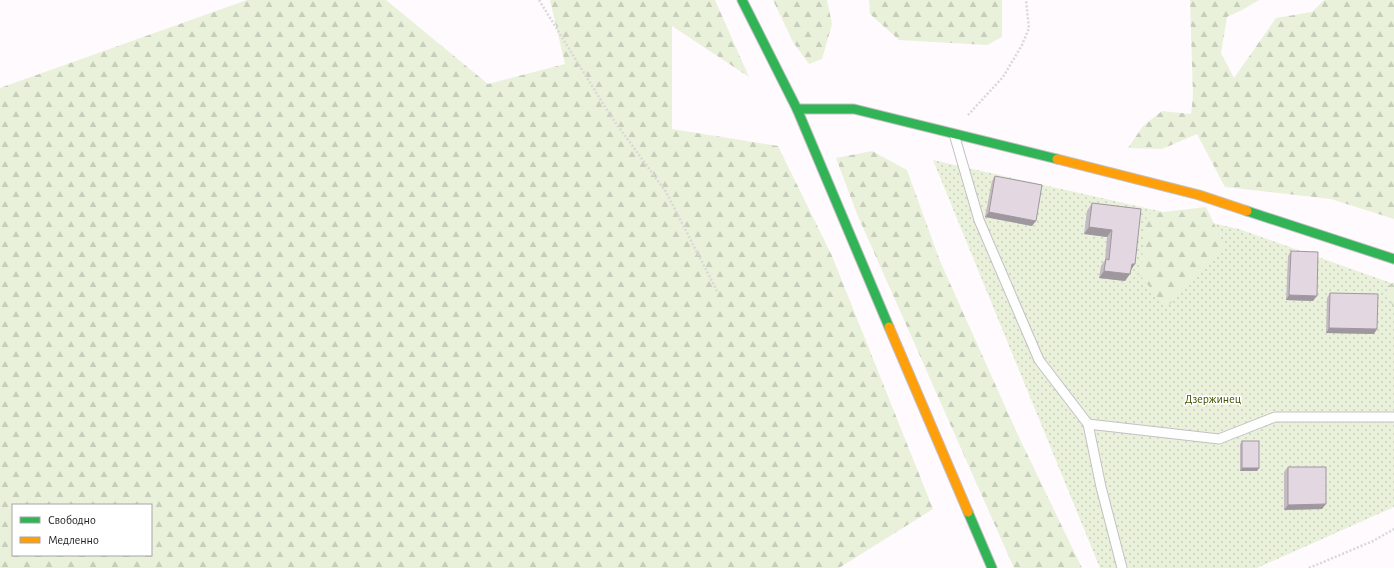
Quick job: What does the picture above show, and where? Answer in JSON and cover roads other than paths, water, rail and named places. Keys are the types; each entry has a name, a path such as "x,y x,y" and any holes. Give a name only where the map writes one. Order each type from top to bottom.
{"main road":[{"path":"742,0 798,109 992,568"},
{"path":"798,109 854,109 953,133 1199,195 1394,259"}],"lane":[{"path":"953,133 979,220 1039,360 1088,424 1101,486 1122,568"},
{"path":"1088,424 1219,439 1275,417 1394,417"}],"park label":[{"name":"Дзержинец","path":"1213,399"}]}
